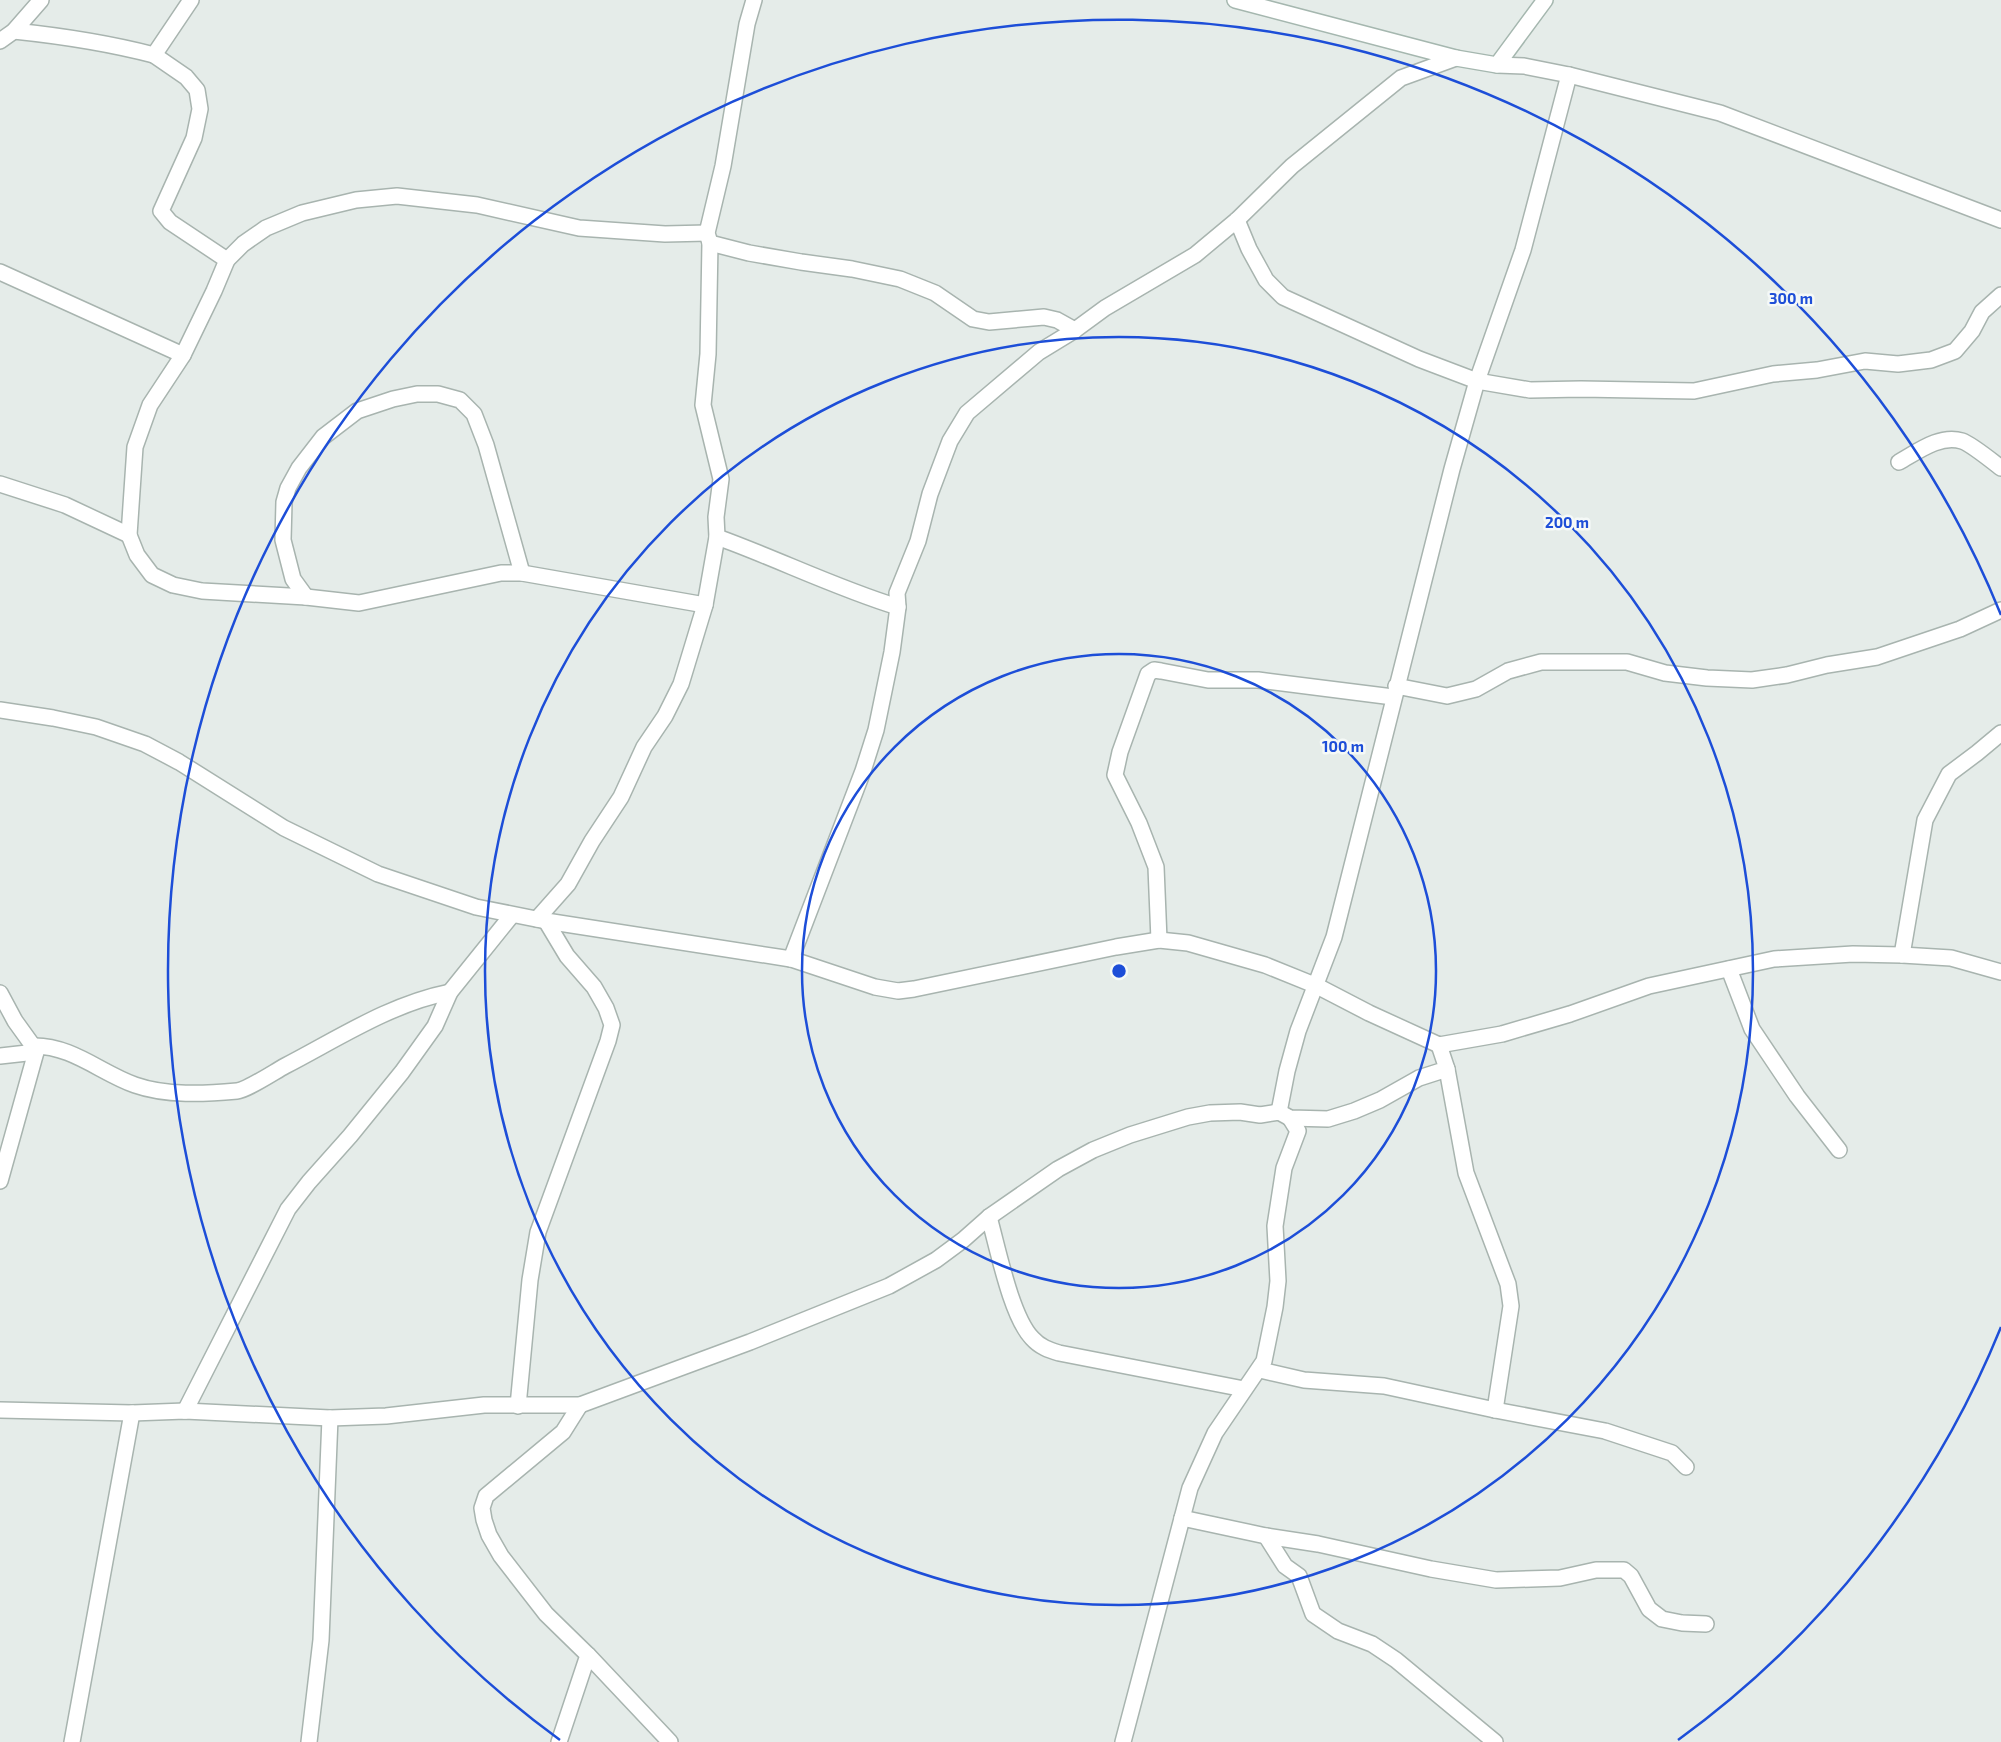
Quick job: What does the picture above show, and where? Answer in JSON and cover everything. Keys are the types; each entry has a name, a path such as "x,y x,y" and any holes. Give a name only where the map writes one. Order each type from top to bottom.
{"street":[{"path":"0,41 14,31 41,0"},
{"path":"154,55 191,0"},
{"path":"541,920 568,884 592,841 621,797 644,747 665,716 681,684 705,605 717,537 716,517 721,479 703,405 708,345 709,238 724,166 747,24 754,0"},
{"path":"1236,0 1456,58 1497,65 1524,66 1569,75 1720,113 2001,220"},
{"path":"1497,65 1545,0"},
{"path":"14,31 76,38 121,46 154,55 186,77 197,90 200,108 194,138 161,211 170,222 227,260"},
{"path":"791,959 863,771 876,730 892,652 898,607 897,593 918,541 930,494 950,441 967,413 1039,352 1076,330 1105,308 1195,255 1237,220 1292,166 1401,78 1456,58"},
{"path":"1123,1742 1190,1488 1208,1446 1222,1420 1260,1370 1264,1361 1275,1307 1278,1281 1275,1226 1284,1168 1298,1130 1285,1115 1298,1031 1334,937 1394,691 1447,486 1477,381 1524,250 1569,75"},
{"path":"705,605 522,573 493,575 359,603 306,597 202,591 173,585 152,575 138,555 129,536 135,447 150,405 183,355 214,292 227,260 243,244 266,228 302,213 356,200 397,196 477,205 579,228 709,238 749,253 852,268 900,279 935,293 973,319 989,322 1044,317 1057,320 1076,330"},
{"path":"1237,220 1249,249 1266,280 1283,297 1420,359 1477,381 1530,390 1694,391 1773,374 1817,370 1866,361 1898,364 1931,360 1955,350 1972,331 1982,312 2001,295"},
{"path":"0,272 183,355"},
{"path":"306,597 293,578 283,540 284,502 288,488 299,468 324,437 357,411 393,399 417,394 438,394 460,400 474,414 486,445 522,573"},
{"path":"1899,462 1935,443 1948,440 1962,441 2001,468"},
{"path":"0,484 65,505 129,536"},
{"path":"717,537 754,550 859,596 898,607"},
{"path":"1160,940 1156,867 1139,823 1115,775 1120,752 1148,674 1154,670 1208,680 1258,680 1447,696 1476,690 1508,671 1541,662 1627,662 1665,673 1707,678 1752,680 1876,657 1960,629 2001,610"},
{"path":"0,710 96,727 145,744 179,762 284,828 378,874 476,907 541,920 791,959 874,987 898,990 914,989 1116,947 1160,940 1188,943 1265,965 1316,986 1439,1045 1502,1034 1570,1014 1649,986 1774,959 1852,954 1902,954 1951,958 2001,972"},
{"path":"1902,954 1925,820 1949,774 2001,733"},
{"path":"185,1411 288,1209 383,1096 420,1048 435,1026 450,992 512,915"},
{"path":"518,1406 530,1280 538,1232 602,1059 612,1025 606,1008 594,987 567,956 541,920"},
{"path":"1729,969 1752,1030 1797,1096 1839,1150"},
{"path":"0,1056 44,1045 57,1048 137,1086 183,1092 240,1090 371,1019 423,998 450,992"},
{"path":"0,993 34,1049 0,1181"},
{"path":"1439,1045 1447,1069 1466,1173 1508,1284 1511,1306 1495,1410"},
{"path":"0,1410 132,1413 185,1411 330,1418 386,1416 484,1405 580,1405 750,1342 889,1286 936,1260 989,1218 1058,1169 1093,1150 1130,1135 1188,1117 1210,1113 1240,1112 1328,1119 1354,1111 1380,1100 1419,1078 1447,1069"},
{"path":"989,1218 1017,1314 1026,1330 1042,1347 1059,1353 1244,1389"},
{"path":"1260,1370 1304,1380 1384,1386 1605,1431 1672,1453 1686,1467"},
{"path":"580,1405 562,1432 486,1496 482,1508 489,1535 501,1556 546,1614 588,1655 670,1742"},
{"path":"72,1742 132,1413"},
{"path":"309,1742 321,1640 330,1418"},
{"path":"1182,1518 1266,1536 1318,1544 1431,1569 1496,1580 1560,1578 1596,1570 1624,1570 1631,1576 1649,1609 1662,1619 1682,1623 1706,1624"},
{"path":"1266,1536 1285,1566 1299,1576 1313,1614 1338,1631 1372,1644 1396,1660 1495,1742"},
{"path":"559,1742 588,1655"}]}
